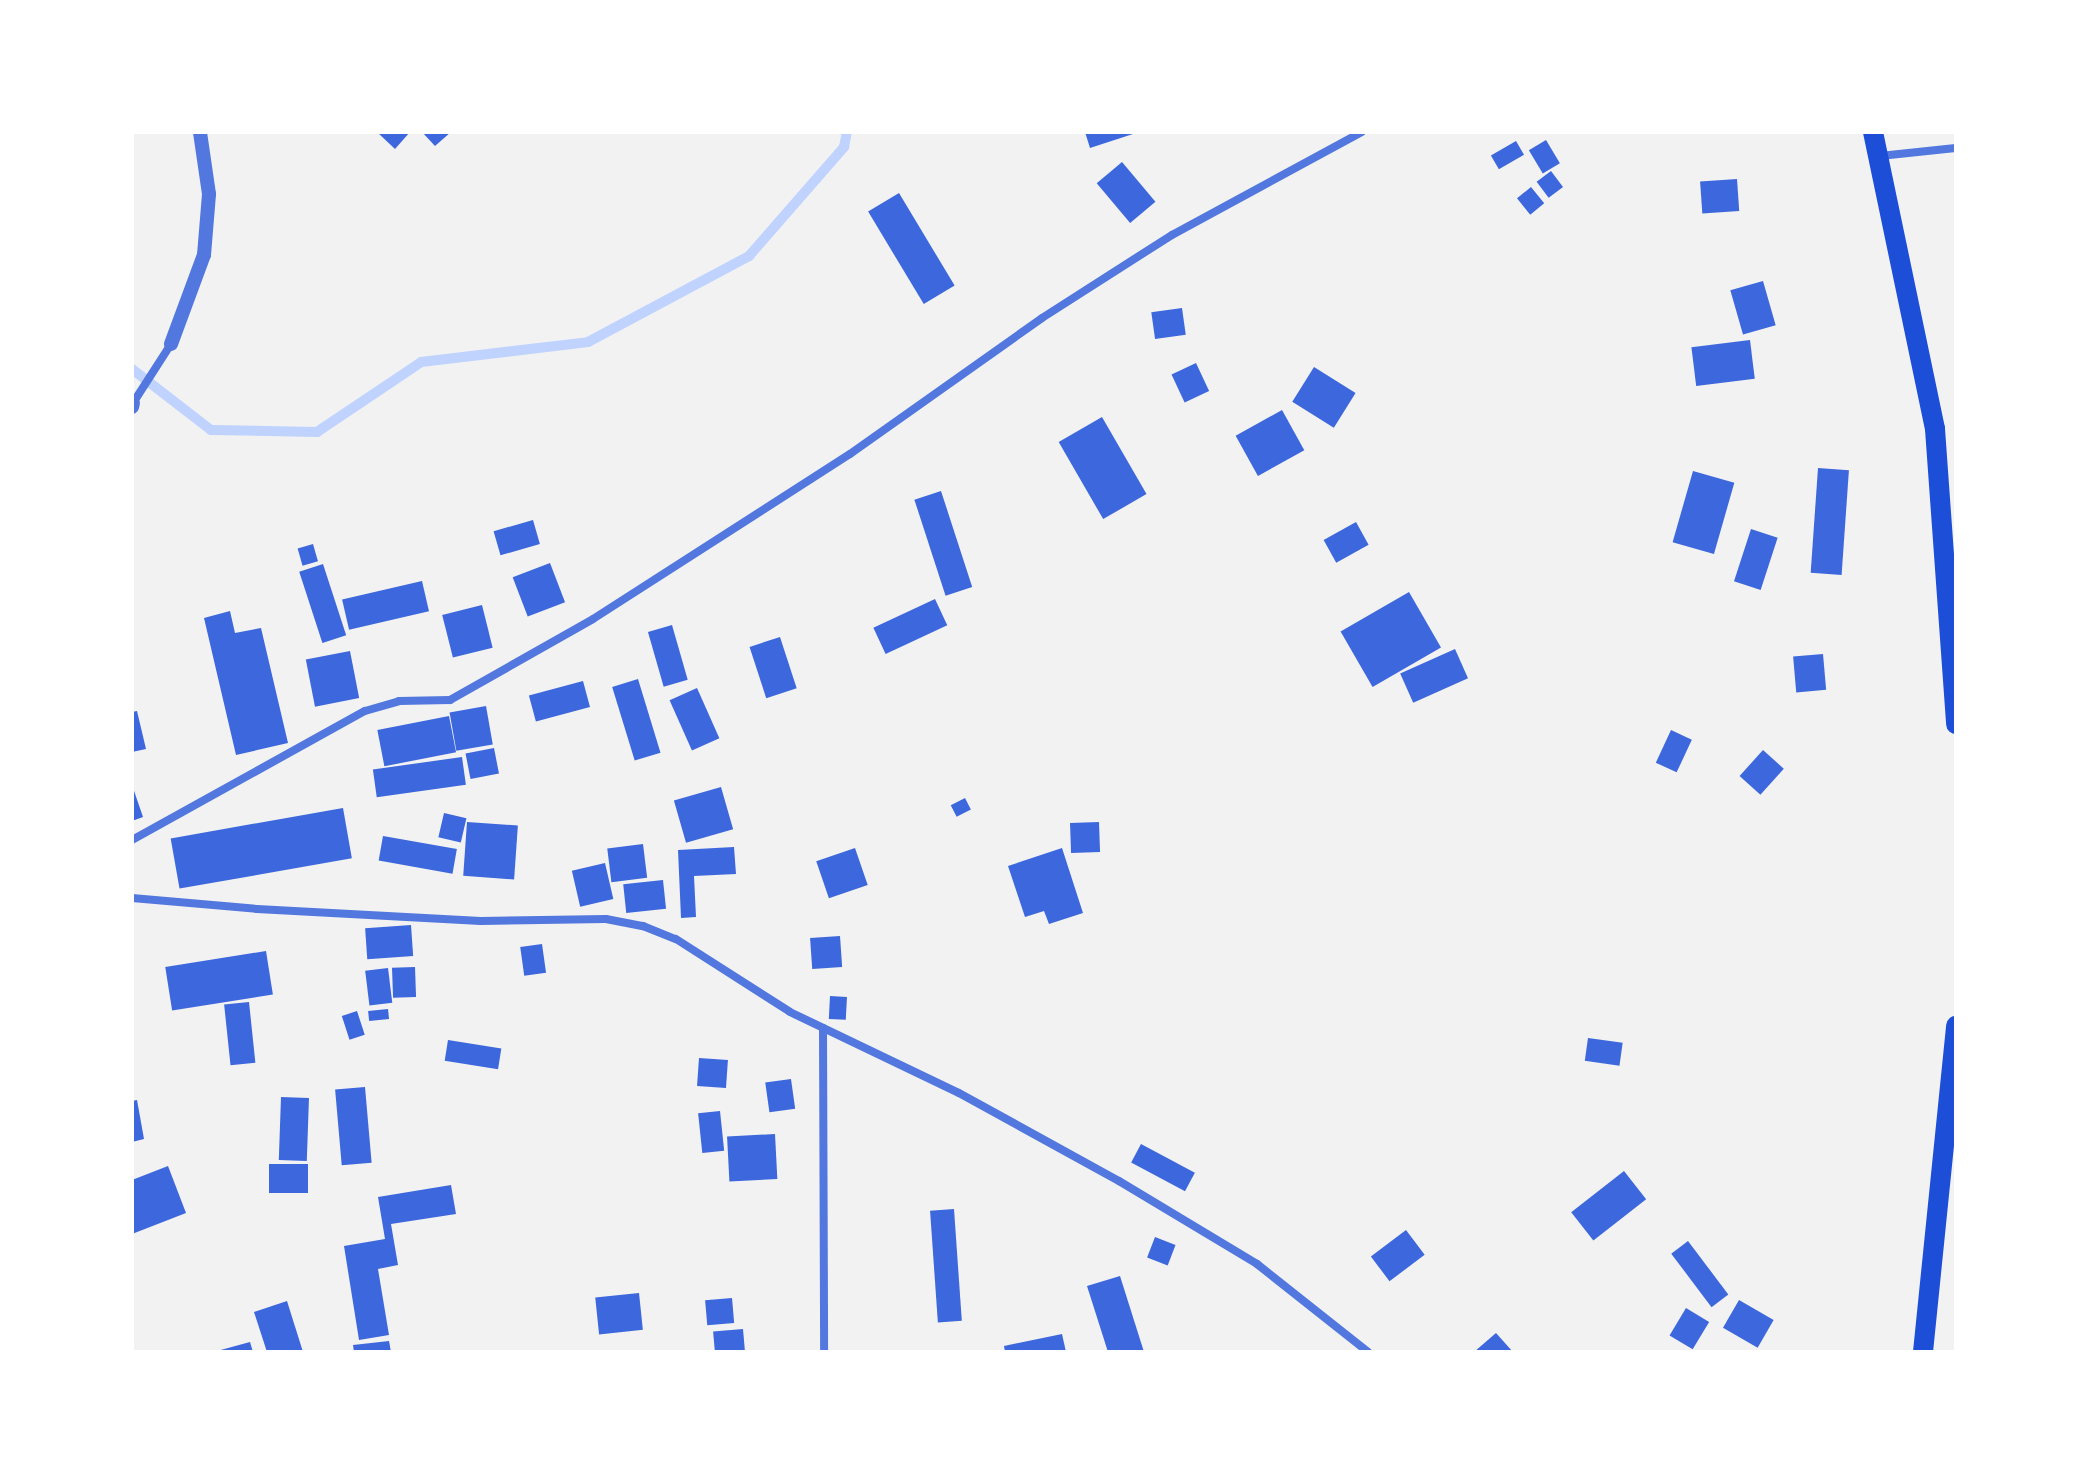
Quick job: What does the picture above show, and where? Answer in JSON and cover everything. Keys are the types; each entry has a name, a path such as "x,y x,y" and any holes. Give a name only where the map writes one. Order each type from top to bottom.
{"main road":[{"path":"1873,132 1935,429 1956,724"},
{"path":"1923,1352 1956,1026"}],"street":[{"path":"133,405 171,344 204,255 209,194 200,132"},
{"path":"132,840 365,711 399,701 450,700 593,619 850,454 1042,318 1172,235 1362,132"},
{"path":"1880,156 1956,148"},
{"path":"132,898 257,909 481,921 606,919 643,926 676,939 823,1028 959,1093 1132,1188 1257,1264 1368,1352"},
{"path":"823,1028 824,1352"}],"building":[{"path":"377,132 410,132 395,149"},
{"path":"422,132 451,132 435,146"},
{"path":"1085,132 1136,132 1136,133 1090,148"},
{"path":"1546,140 1560,163 1543,173 1529,150"},
{"path":"1516,141 1524,155 1499,169 1491,156"},
{"path":"1122,162 1155,202 1130,223 1097,183"},
{"path":"1551,171 1563,187 1549,198 1537,182"},
{"path":"1737,179 1739,211 1702,214 1700,182"},
{"path":"1531,187 1544,203 1530,215 1517,198"},
{"path":"899,193 955,286 924,304 868,212"},
{"path":"1763,281 1776,325 1743,335 1730,290"},
{"path":"1182,308 1186,335 1155,339 1151,312"},
{"path":"1750,340 1755,379 1696,386 1691,347"},
{"path":"1196,363 1209,391 1185,403 1172,374"},
{"path":"1314,367 1356,393 1334,428 1292,402"},
{"path":"1282,410 1304,450 1258,476 1236,436"},
{"path":"1102,417 1146,494 1103,519 1059,442"},
{"path":"1818,468 1849,470 1842,575 1811,573"},
{"path":"1693,471 1734,483 1714,554 1673,542"},
{"path":"941,491 972,587 946,596 914,500"},
{"path":"533,520 540,544 500,555 494,531"},
{"path":"1356,522 1369,545 1336,563 1324,540"},
{"path":"1751,529 1778,538 1761,590 1734,581"},
{"path":"313,544 318,561 303,566 298,548"},
{"path":"550,563 565,602 528,617 513,577"},
{"path":"323,564 346,635 322,643 299,572"},
{"path":"422,581 429,611 349,630 342,599"},
{"path":"1409,592 1441,647 1373,687 1341,632"},
{"path":"935,599 947,625 886,654 873,628"},
{"path":"482,605 493,648 453,658 442,615"},
{"path":"230,611 235,633 261,628 288,743 236,755 204,618"},
{"path":"672,625 688,680 664,687 648,632"},
{"path":"780,637 797,688 766,698 750,647"},
{"path":"1455,649 1468,678 1413,703 1400,673"},
{"path":"350,651 359,698 315,707 306,660"},
{"path":"1823,654 1826,690 1796,692 1793,657"},
{"path":"638,679 661,753 635,761 612,687"},
{"path":"583,681 590,707 536,722 529,695"},
{"path":"697,688 719,738 692,750 670,700"},
{"path":"486,706 493,744 456,751 450,712"},
{"path":"137,711 146,749 132,752 132,712"},
{"path":"449,716 456,752 384,766 377,730"},
{"path":"1671,730 1692,740 1677,772 1656,763"},
{"path":"494,748 499,774 470,779 466,754"},
{"path":"1763,750 1784,769 1760,795 1740,776"},
{"path":"462,757 466,785 377,797 373,770"},
{"path":"132,785 143,817 132,821"},
{"path":"721,787 733,829 686,843 674,801"},
{"path":"965,798 971,810 957,817 951,805"},
{"path":"343,808 352,858 180,889 171,838"},
{"path":"444,813 466,818 461,843 438,837"},
{"path":"467,822 518,826 514,879 463,876"},
{"path":"1099,822 1100,852 1071,853 1070,823"},
{"path":"383,836 457,849 453,874 379,861"},
{"path":"643,844 647,878 611,882 607,848"},
{"path":"734,847 736,874 694,876 696,917 681,918 678,850"},
{"path":"855,848 868,885 829,898 816,861"},
{"path":"1062,848 1083,913 1049,924 1044,911 1025,917 1008,866"},
{"path":"605,863 613,899 580,907 572,871"},
{"path":"663,880 666,909 626,913 623,884"},
{"path":"411,925 413,956 367,959 365,928"},
{"path":"840,936 842,967 812,969 810,938"},
{"path":"542,944 546,973 524,976 520,947"},
{"path":"266,951 273,994 172,1010 165,967"},
{"path":"415,967 416,997 393,998 392,968"},
{"path":"388,968 392,1003 369,1006 365,971"},
{"path":"830,996 847,997 846,1020 829,1019"},
{"path":"249,1002 255,1063 231,1065 224,1005"},
{"path":"388,1009 389,1019 369,1021 368,1011"},
{"path":"357,1011 365,1035 350,1040 342,1016"},
{"path":"1588,1038 1623,1043 1619,1066 1585,1061"},
{"path":"448,1040 501,1048 498,1069 445,1061"},
{"path":"699,1058 728,1060 726,1088 697,1086"},
{"path":"791,1079 795,1109 769,1112 765,1083"},
{"path":"365,1087 372,1163 342,1165 335,1090"},
{"path":"281,1097 309,1098 307,1161 279,1160"},
{"path":"137,1100 144,1139 132,1142 132,1101"},
{"path":"720,1111 724,1151 702,1153 698,1113"},
{"path":"775,1134 777,1179 729,1181 727,1137"},
{"path":"1141,1144 1195,1173 1185,1191 1131,1163"},
{"path":"269,1164 308,1164 308,1193 269,1193"},
{"path":"168,1166 186,1213 132,1234 132,1180"},
{"path":"1624,1171 1646,1199 1593,1241 1571,1212"},
{"path":"451,1185 456,1214 391,1224 398,1265 378,1269 389,1335 359,1340 344,1246 385,1239 378,1197"},
{"path":"954,1209 962,1321 938,1322 930,1211"},
{"path":"1406,1230 1425,1255 1390,1281 1371,1256"},
{"path":"1155,1237 1176,1245 1168,1265 1147,1258"},
{"path":"1688,1241 1728,1295 1712,1307 1671,1254"},
{"path":"1120,1276 1144,1352 1108,1352 1087,1286"},
{"path":"639,1293 643,1330 599,1334 595,1298"},
{"path":"732,1298 734,1323 707,1325 705,1300"},
{"path":"1739,1300 1774,1320 1758,1348 1723,1328"},
{"path":"287,1301 303,1352 267,1352 254,1312"},
{"path":"1686,1308 1709,1322 1693,1349 1670,1335"},
{"path":"743,1329 745,1352 715,1352 713,1332"},
{"path":"1496,1333 1513,1352 1474,1352"},
{"path":"1062,1334 1066,1352 1005,1352 1004,1346"},
{"path":"389,1341 391,1352 354,1352 353,1345"},
{"path":"250,1342 253,1352 217,1352 217,1351"}],"waterway":[{"path":"132,369 211,430 317,432 421,362 588,342 749,256 844,147 847,132"}]}
